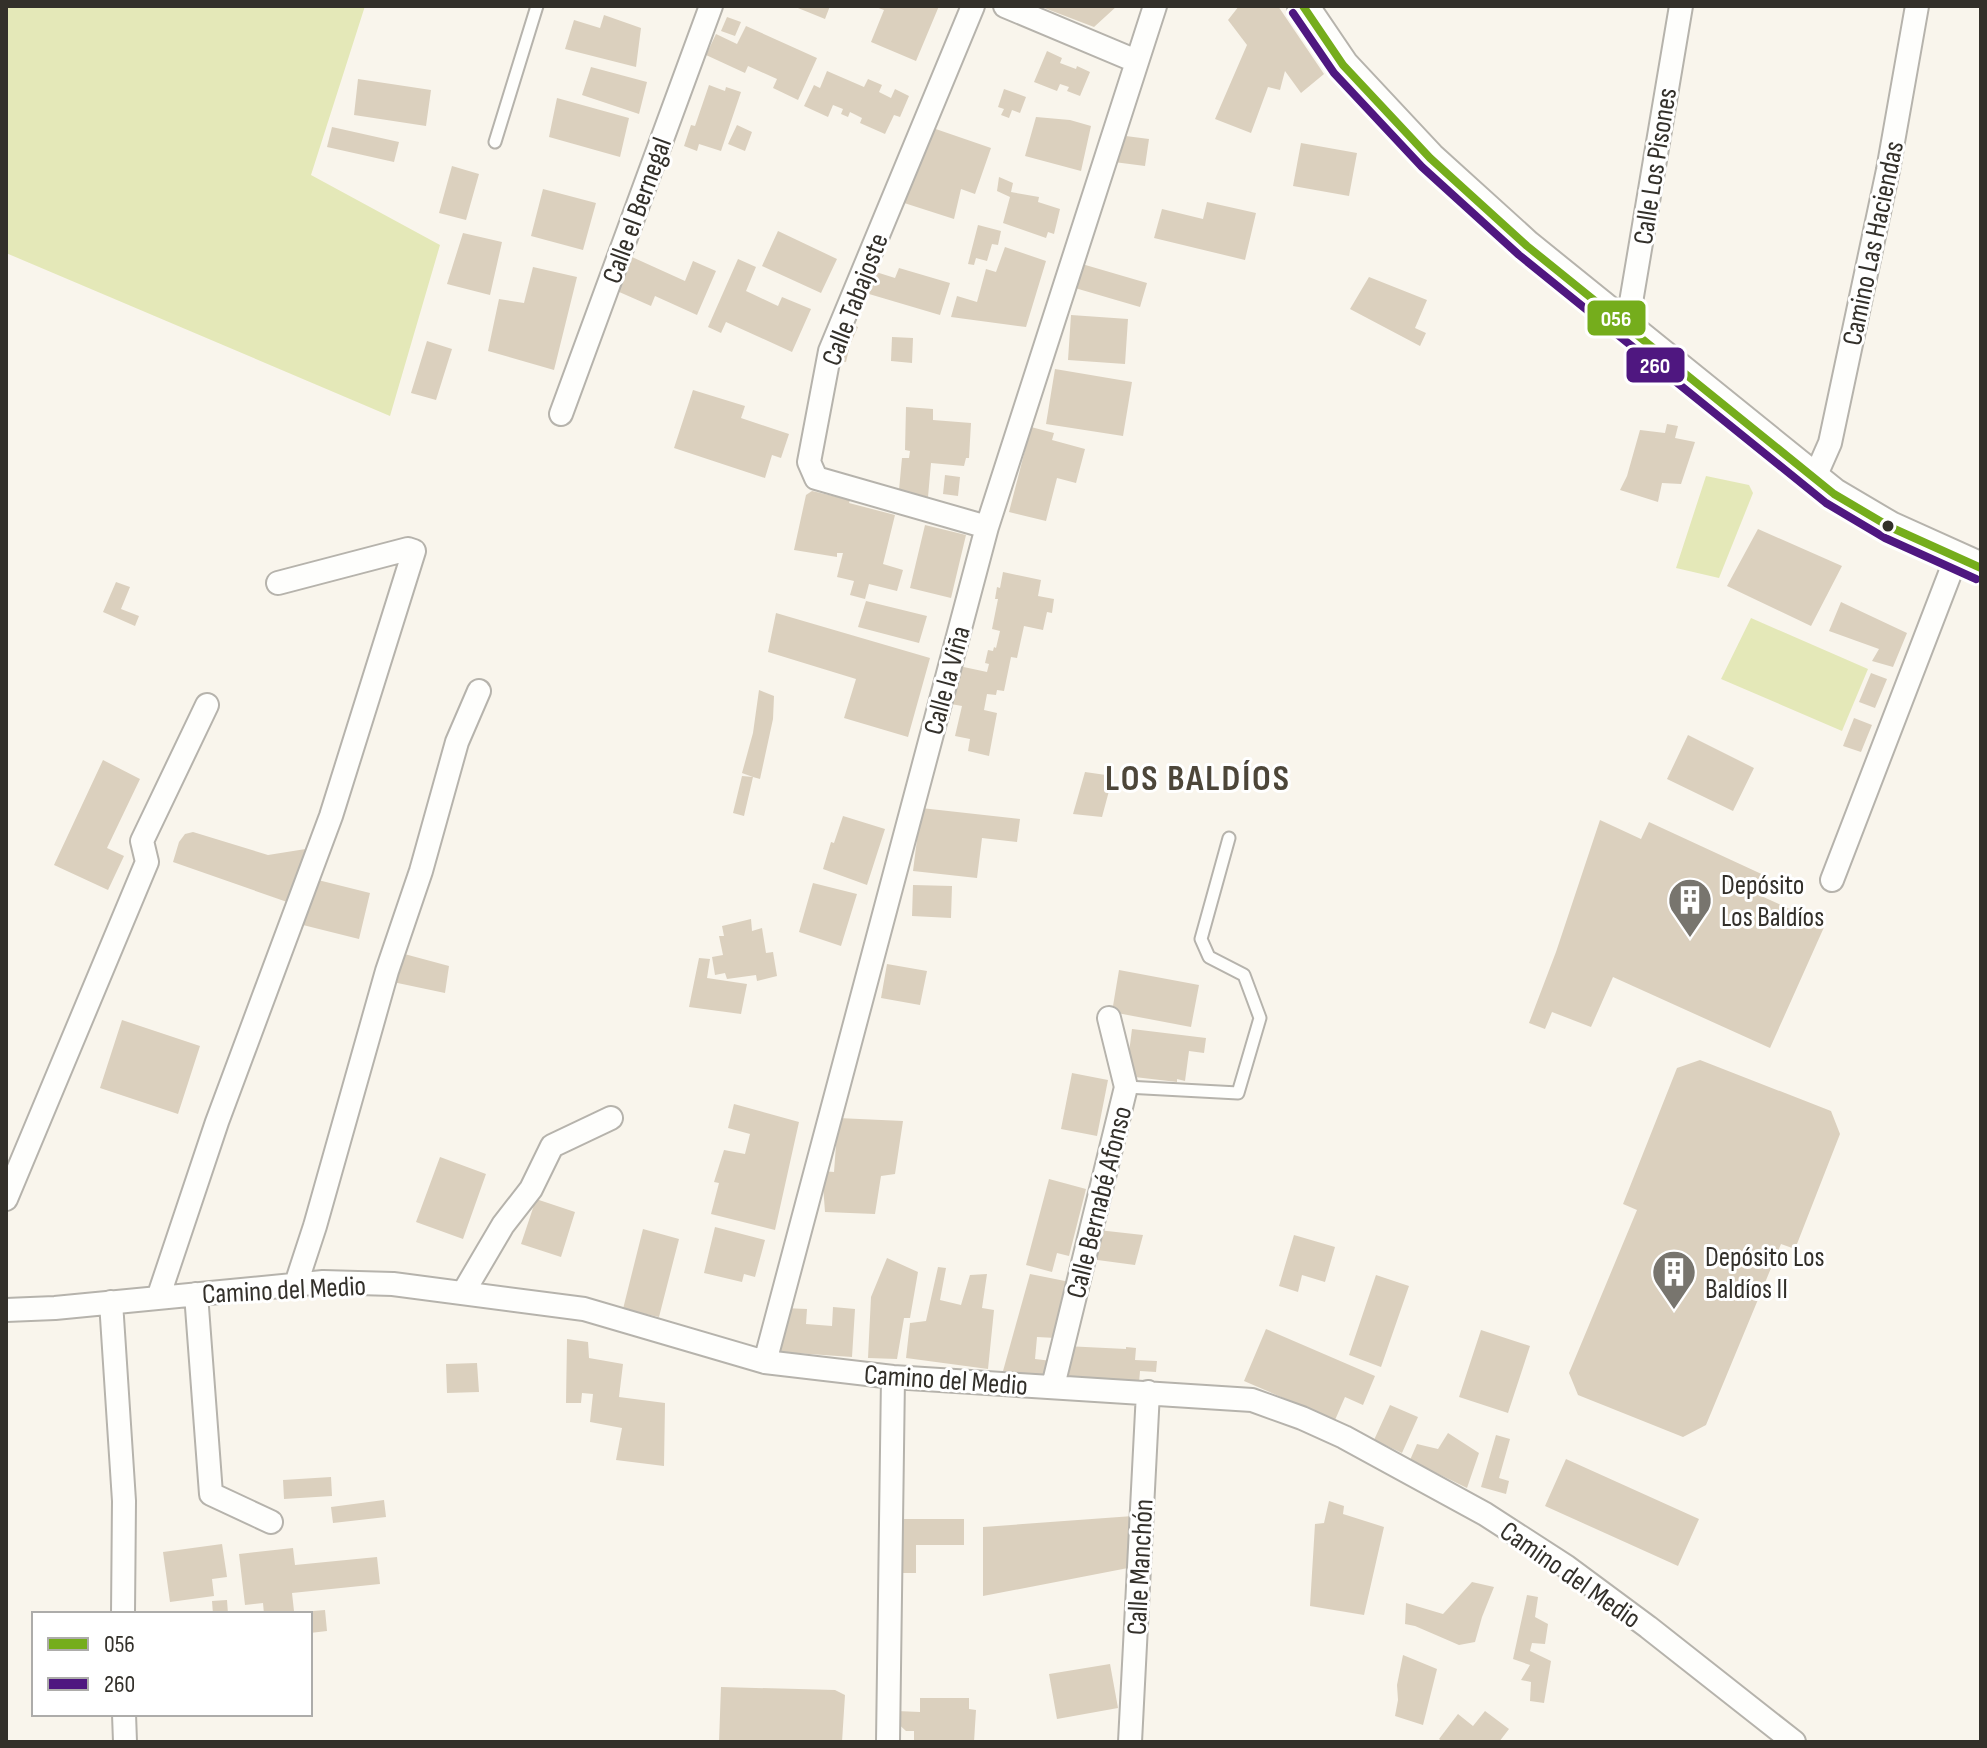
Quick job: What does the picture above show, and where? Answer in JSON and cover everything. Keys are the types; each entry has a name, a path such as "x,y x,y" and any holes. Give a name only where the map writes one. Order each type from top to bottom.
{"main road":[{"path":"1303,6 1343,65 1430,158 1527,246 1834,494 1890,527 1968,563"}],"street":[{"name":"Calle el Bernegal","path":"561,414 711,6"},
{"name":"Calle Tabajoste","path":"973,6 830,351 809,462 816,478 987,527"},
{"path":"1005,6 1136,61"},
{"name":"Calle la Viña","path":"765,1362 987,527 1155,6"},
{"name":"Calle Los Pisones","path":"1627,326 1681,6"},
{"name":"Camino Las Haciendas","path":"1815,477 1834,427 1888,170 1917,6"},
{"path":"158,1298 217,1122 331,816 414,551 408,549 278,583"},
{"path":"1832,880 1968,563"},
{"path":"296,1284 457,742 479,691"},
{"path":"6,1199 147,862 142,841 207,705"},
{"name":"Calle Bernabé Afonso","path":"1053,1386 1126,1087 1109,1018"},
{"path":"463,1293 503,1225 531,1189 552,1146 611,1118"},
{"name":"Camino del Medio","path":"6,1310 323,1282 393,1284 584,1309 765,1362 893,1377 1252,1400 1302,1418 1358,1445 1485,1514 1567,1567 1648,1627 1782,1738"},
{"path":"196,1294 211,1494 271,1522"},
{"path":"111,1302 124,1501 123,1612"},
{"path":"888,1742 893,1377"},
{"name":"Calle Manchón","path":"1130,1742 1148,1392"},
{"path":"124,1716 125,1742"}],"lane":[{"path":"495,142 537,6"},
{"path":"1126,1087 1238,1093 1260,1018 1244,975 1209,957 1201,939 1229,838"}],"green space":[{"path":"6,6 365,6 311,175 440,245 390,416 6,253"},
{"path":"1706,476 1749,485 1753,493 1719,578 1676,568"},
{"path":"1751,618 1868,669 1842,731 1721,679"}],"building":[{"path":"793,6 830,6 825,19"},
{"path":"873,6 939,6 916,61 871,42 884,10"},
{"path":"1039,6 1117,6 1094,27"},
{"path":"1239,6 1278,6 1324,74 1301,93 1285,71 1280,90 1268,87 1251,133 1215,119 1247,45 1228,20"},
{"path":"604,15 641,28 636,67 565,49 574,20 600,28"},
{"path":"727,17 741,22 735,36 721,31"},
{"path":"746,26 817,58 798,100 773,88 777,79 748,66 745,73 706,55 716,34 737,44"},
{"path":"1047,51 1062,58 1060,63 1090,72 1080,96 1067,91 1069,87 1060,84 1057,91 1034,82"},
{"path":"591,67 647,82 639,114 582,95"},
{"path":"827,71 864,87 868,79 882,85 879,92 891,98 895,89 909,96 900,117 894,115 885,134 860,123 862,118 850,112 848,117 841,114 843,109 833,105 828,117 804,106 814,85 820,88"},
{"path":"358,79 431,90 426,126 354,115"},
{"path":"709,85 725,91 726,87 741,92 721,151 699,144 697,151 684,146 691,125 695,126"},
{"path":"1004,89 1026,97 1020,113 1012,110 1009,118 1001,115 1004,109 998,107"},
{"path":"557,98 629,118 620,157 549,137"},
{"path":"1036,117 1070,120 1091,126 1081,171 1025,156"},
{"path":"737,125 752,132 745,151 728,144"},
{"path":"927,126 991,148 975,194 961,189 954,219 898,201"},
{"path":"332,127 399,142 394,162 327,147"},
{"path":"1118,135 1149,139 1145,166 1114,162"},
{"path":"1301,143 1357,153 1349,196 1293,186"},
{"path":"452,166 479,174 466,220 439,213"},
{"path":"999,177 1013,183 1011,192 1039,197 1038,202 1060,209 1054,234 1048,232 1046,238 1003,223 1010,197 997,191"},
{"path":"543,189 596,203 583,250 531,236"},
{"path":"1207,202 1256,213 1245,260 1154,238 1162,209 1203,219"},
{"path":"978,225 1001,231 998,245 992,244 987,261 976,258 974,265 968,264"},
{"path":"778,231 837,259 821,293 762,266"},
{"path":"463,233 502,242 490,295 447,284"},
{"path":"1005,247 1046,261 1026,327 951,317 957,296 977,302 986,269 996,272"},
{"path":"632,257 685,281 693,261 716,271 697,315 655,296 651,306 617,291"},
{"path":"738,259 756,267 746,291 778,306 782,297 811,309 792,352 726,322 721,333 708,327"},
{"path":"1082,264 1147,283 1140,307 1075,288"},
{"path":"533,267 577,277 554,370 488,351 499,299 524,303"},
{"path":"899,268 950,283 940,315 869,294 876,272 895,278"},
{"path":"1369,277 1427,300 1415,328 1426,333 1420,346 1350,309"},
{"path":"1071,315 1128,319 1125,364 1068,360"},
{"path":"845,322 858,327 846,362 829,360"},
{"path":"892,337 913,338 912,363 891,361"},
{"path":"427,341 452,349 436,400 411,393"},
{"path":"1055,369 1132,382 1123,436 1046,424"},
{"path":"693,390 745,406 741,418 789,434 781,458 772,455 765,478 674,448"},
{"path":"906,407 933,409 933,420 971,423 969,458 966,458 964,466 931,463 928,497 899,490 902,458 909,458 910,451 905,450"},
{"path":"1667,424 1678,426 1675,438 1695,442 1681,484 1662,483 1658,502 1620,490 1640,430 1665,433"},
{"path":"1031,427 1054,433 1052,440 1085,449 1076,483 1057,478 1046,521 1009,512"},
{"path":"945,475 960,477 958,496 943,494"},
{"path":"812,491 895,515 883,564 903,570 897,591 869,584 865,599 850,595 854,581 837,577 843,553 837,553 837,557 794,550 806,495"},
{"path":"925,525 966,535 951,598 910,588"},
{"path":"1758,529 1842,566 1811,626 1727,586"},
{"path":"1003,572 1041,580 1038,596 1054,599 1052,613 1047,612 1043,630 1024,626 1017,658 1011,657 1004,691 997,690 996,695 987,694 984,710 997,713 989,756 968,751 970,739 955,736 962,706 951,704 959,666 987,672 989,664 985,663 988,650 996,648 1000,631 992,629 998,599 995,599 997,587 1000,588"},
{"path":"116,582 130,587 121,609 139,616 135,626 103,612"},
{"path":"866,601 927,616 919,643 858,627"},
{"path":"1841,602 1907,633 1893,667 1872,661 1879,649 1829,631"},
{"path":"776,613 930,658 908,737 844,718 856,679 768,652"},
{"path":"1871,673 1887,679 1875,708 1859,702"},
{"path":"759,690 774,696 773,719 760,779 742,773 753,733"},
{"path":"1854,718 1872,725 1861,752 1843,746"},
{"path":"1688,735 1754,768 1733,811 1667,779"},
{"path":"103,760 140,779 107,848 124,856 108,890 54,865"},
{"path":"1085,772 1113,776 1102,817 1073,814"},
{"path":"742,776 753,777 744,816 733,813"},
{"path":"921,808 1020,819 1017,842 982,838 977,878 913,871"},
{"path":"843,816 885,829 867,885 823,869"},
{"name":"Depósito Los Baldíos","path":"1600,820 1641,839 1649,822 1768,877 1759,895 1825,925 1770,1048 1613,977 1591,1027 1552,1012 1545,1029 1529,1023"},
{"path":"193,832 268,855 312,848 290,903 173,862 179,842 185,834"},
{"path":"314,879 370,893 359,939 303,925"},
{"path":"813,883 857,894 841,946 799,932"},
{"path":"913,885 952,886 951,918 912,916"},
{"path":"751,919 752,931 762,928 766,953 773,952 777,976 757,981 756,975 727,979 725,973 715,975 712,957 723,955 719,936 724,936 722,926"},
{"path":"397,952 449,966 445,993 388,981"},
{"path":"699,958 710,959 707,978 747,984 741,1014 689,1007"},
{"path":"887,964 927,971 920,1005 881,998"},
{"path":"1119,970 1199,985 1191,1027 1112,1012"},
{"path":"122,1020 200,1046 178,1114 100,1088"},
{"path":"1132,1029 1206,1038 1204,1053 1189,1051 1185,1081 1126,1076"},
{"name":"Depósito Los Baldíos II","path":"1700,1060 1831,1111 1840,1134 1795,1249 1781,1244 1706,1425 1683,1437 1578,1395 1569,1373 1637,1210 1623,1204 1677,1068"},
{"path":"1072,1073 1108,1080 1097,1136 1061,1129"},
{"path":"734,1104 799,1122 775,1230 711,1214 719,1183 714,1182 724,1150 745,1154 750,1134 728,1128"},
{"path":"838,1118 903,1121 895,1174 881,1176 875,1214 825,1212 822,1171 834,1172"},
{"path":"440,1157 486,1174 463,1239 416,1222"},
{"path":"1049,1179 1086,1189 1069,1256 1057,1253 1052,1272 1026,1265"},
{"path":"536,1199 575,1212 561,1257 521,1244"},
{"path":"715,1227 765,1240 755,1277 744,1274 742,1282 704,1273"},
{"path":"643,1229 679,1239 659,1317 623,1309"},
{"path":"1098,1230 1143,1235 1135,1265 1090,1259"},
{"path":"1294,1235 1335,1247 1325,1282 1302,1275 1298,1292 1279,1286"},
{"path":"887,1258 918,1272 910,1318 904,1318 897,1359 868,1358 871,1297"},
{"path":"938,1267 946,1268 940,1300 961,1305 970,1275 987,1274 982,1308 994,1310 988,1369 906,1358 910,1323 926,1321"},
{"path":"1030,1274 1070,1282 1056,1338 1037,1337 1035,1359 1052,1361 1050,1376 1003,1371"},
{"path":"1376,1275 1409,1286 1381,1367 1349,1355"},
{"path":"833,1307 855,1309 852,1357 781,1352 784,1308 807,1309 806,1324 832,1326"},
{"path":"1266,1329 1375,1376 1363,1405 1345,1397 1335,1420 1244,1381"},
{"path":"1481,1330 1530,1346 1508,1413 1459,1397"},
{"path":"567,1339 588,1342 589,1358 623,1364 619,1397 665,1403 664,1466 616,1460 622,1428 590,1422 593,1394 582,1393 581,1403 566,1403"},
{"path":"1065,1346 1136,1348 1135,1360 1157,1361 1156,1372 1140,1371 1139,1383 1063,1379"},
{"path":"477,1363 479,1392 447,1393 446,1364"},
{"path":"1390,1405 1418,1417 1402,1453 1374,1440"},
{"path":"1448,1433 1479,1453 1467,1488 1410,1460 1417,1444 1438,1449"},
{"path":"1496,1435 1510,1439 1499,1478 1509,1481 1506,1494 1481,1487"},
{"path":"1566,1459 1699,1519 1678,1566 1545,1506"},
{"path":"331,1477 332,1496 284,1499 283,1480"},
{"path":"384,1500 386,1517 333,1523 331,1507"},
{"path":"1329,1501 1344,1506 1343,1514 1384,1527 1364,1615 1310,1606 1315,1524 1324,1523"},
{"path":"1133,1516 1128,1568 983,1596 983,1527"},
{"path":"893,1519 964,1519 964,1545 916,1545 916,1573 893,1573"},
{"path":"222,1544 227,1577 212,1579 214,1596 170,1602 163,1552"},
{"path":"293,1548 295,1565 377,1557 380,1584 292,1593 294,1611 264,1612 263,1603 245,1605 239,1554"},
{"path":"1472,1582 1494,1587 1475,1642 1459,1645 1405,1624 1406,1603 1443,1614"},
{"path":"1527,1595 1538,1597 1535,1617 1548,1624 1545,1644 1532,1643 1530,1651 1551,1661 1544,1703 1530,1701 1531,1682 1521,1680 1530,1665 1513,1659"},
{"path":"227,1600 228,1612 213,1612 212,1601"},
{"path":"325,1610 327,1631 312,1633 312,1612 302,1612"},
{"path":"1403,1655 1437,1669 1423,1725 1395,1716"},
{"path":"1110,1664 1118,1708 1057,1719 1049,1674"},
{"path":"721,1687 835,1690 845,1695 842,1742 719,1742"},
{"path":"920,1698 969,1698 969,1709 976,1710 974,1742 914,1742 914,1731 906,1731 895,1721 897,1711 920,1712"},
{"path":"1485,1711 1509,1729 1499,1742 1443,1742 1439,1739 1458,1714 1473,1726"}],"transit line":[{"name":"056","path":"1303,6 1343,65 1430,158 1527,246 1834,494 1890,527 1981,568"},
{"name":"260","path":"1293,13 1334,73 1422,167 1519,255 1826,503 1885,538 1976,579"}],"place":[{"name":"Depósito Los Baldíos","path":"1690,939"},
{"name":"Depósito Los Baldíos II","path":"1674,1311"}],"district":[{"name":"LOS BALDÍOS","path":"1198,777"}]}
